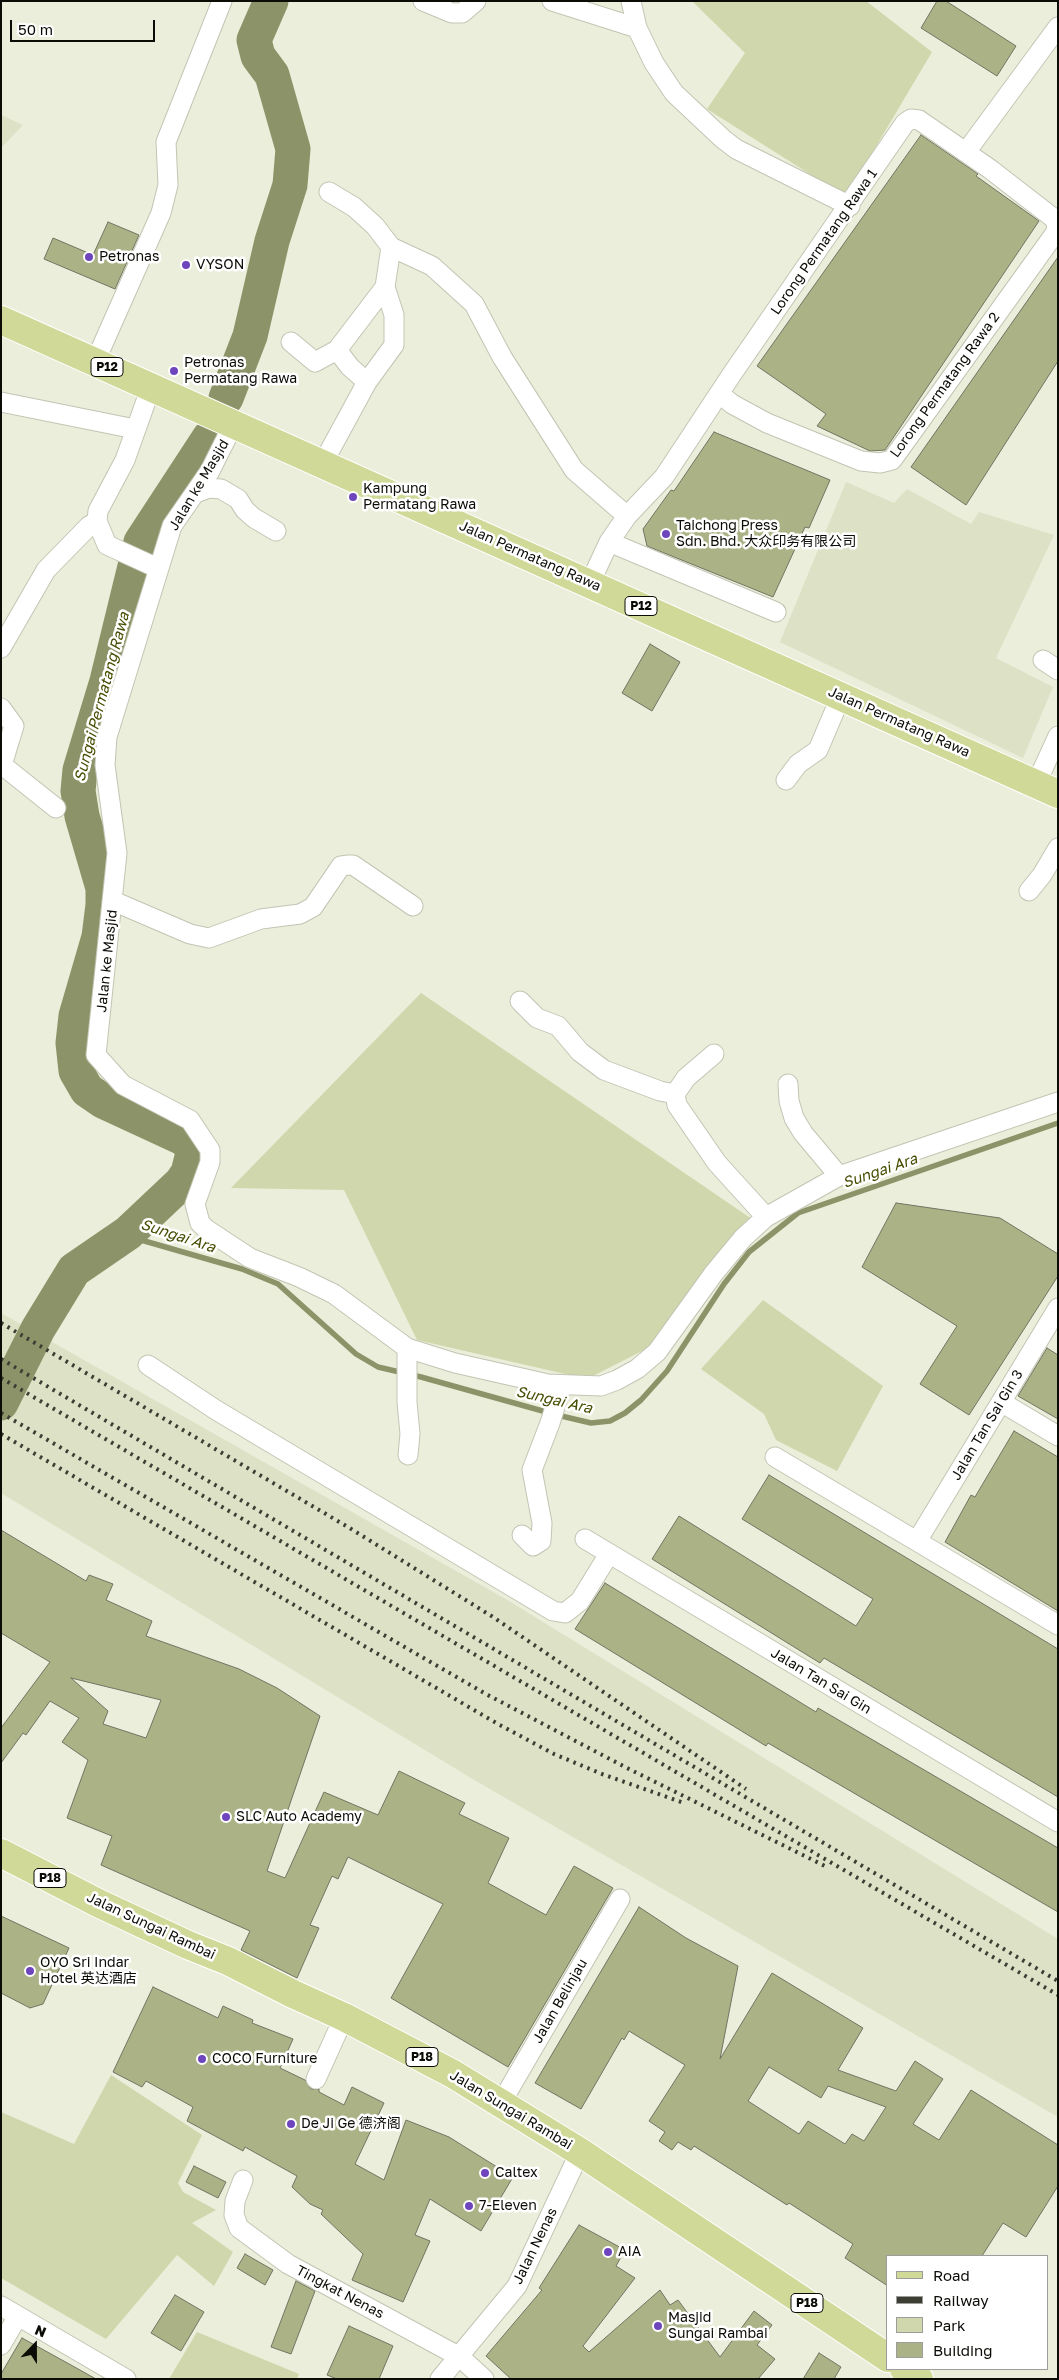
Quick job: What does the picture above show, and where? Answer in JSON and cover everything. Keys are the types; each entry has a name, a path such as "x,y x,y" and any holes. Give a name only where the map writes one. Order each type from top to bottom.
{"main road":[{"name":"Jalan Permatang Rawa","path":"1,320 324,463 1047,789"},
{"name":"Jalan Sungai Rambai","path":"1,1853 98,1903 188,1945 228,1961 400,2044 580,2152 886,2357"}],"street":[{"path":"423,1 452,13 462,13 476,1"},
{"path":"552,1 637,28"},
{"path":"631,1 637,28 654,64 674,93 723,139 736,149 850,206"},
{"path":"95,362 161,214 168,186 166,142 216,3"},
{"path":"966,152 1058,27"},
{"name":"Lorong Permatang Rawa 1","path":"590,583 609,542 627,516 664,477 732,374 850,206 905,123 912,119 919,120 966,152"},
{"name":"Lorong Permatang Rawa 2","path":"720,394 732,404 767,423 861,461 880,463 892,460 1056,232 1056,223 1052,217 966,152"},
{"path":"329,192 354,207 376,226 391,247 432,266 474,304 502,358 574,470 627,516"},
{"path":"324,463 367,382 394,345 394,315 385,287 391,247"},
{"path":"291,342 315,362 337,350 385,287"},
{"path":"337,350 350,367 367,382"},
{"path":"151,387 124,460 98,511 97,521 107,545 129,556 156,565"},
{"path":"1,402 134,429"},
{"name":"Jalan ke Masjid","path":"224,419 210,471 172,526 156,565 107,737 105,765 117,853 96,1055 123,1085 190,1120 210,1150 210,1162 195,1204 200,1223 250,1258 334,1294 407,1353 548,1384 562,1389 601,1386 637,1369 657,1352 714,1273 744,1238 766,1217 839,1176 1058,1102"},
{"path":"196,493 209,488 221,489 238,499 244,510 254,518 276,530"},
{"path":"1,648 46,570 88,526 97,521"},
{"path":"609,542 776,612"},
{"path":"786,780 798,764 818,750 841,696"},
{"path":"1,708 14,726 2,765 56,808"},
{"path":"1047,789 1058,736"},
{"path":"1029,891 1042,875 1058,848"},
{"path":"113,901 190,934 209,938 261,919 300,914 313,907 341,866 354,865 413,906"},
{"path":"520,1001 537,1018 558,1026 580,1052 604,1070 660,1091 675,1094"},
{"path":"714,1054 686,1078 675,1094 677,1105 717,1163 766,1217"},
{"path":"788,1084 789,1101 794,1118 803,1133 839,1176"},
{"name":"Jalan Tan Sai Gin 3","path":"917,1541 1058,1308"},
{"path":"407,1353 410,1434 408,1455"},
{"path":"148,1366 216,1410 553,1611 565,1612 580,1601 610,1554"},
{"path":"522,1535 533,1546 541,1541 542,1523 532,1470 562,1389"},
{"path":"1001,1402 1058,1436"},
{"path":"774,1457 1058,1625"},
{"name":"Jalan Tan Sai Gin","path":"585,1539 1058,1822"},
{"name":"Jalan Belinjau","path":"501,2103 620,1899"},
{"path":"316,2079 344,2017"},
{"name":"Jalan Nenas","path":"440,2379 517,2286 580,2152"},
{"name":"Tingkat Nenas","path":"243,2180 235,2201 234,2215 239,2228 288,2264 460,2357 484,2379"},
{"path":"1,2306 126,2379"},
{"path":"1,2345 18,2316"}],"shaded area":[{"path":"1,115 23,125 1,148"},
{"path":"846,482 894,503 907,489 971,524 979,512 1054,535 996,658 1053,687 1023,758 780,642"},
{"path":"1,1313 509,1601 1058,1939 1058,2117 476,1781 1,1493"}],"green space":[{"path":"692,1 866,1 932,52 846,197 707,109 745,53"},
{"path":"421,993 765,1228 697,1283 648,1348 587,1379 417,1340 344,1190 231,1188"},
{"path":"763,1300 883,1386 837,1471 776,1440 764,1414 701,1369"},
{"path":"111,2075 202,2135 178,2183 183,2192 216,2210 192,2223 233,2252 214,2286 177,2255 106,2339 1,2278 1,2112 74,2144"},
{"path":"197,2332 299,2374 297,2379 169,2379"}],"building":[{"path":"937,1 946,1 1016,46 997,76 921,28"},
{"path":"921,135 978,174 976,176 1039,221 885,450 870,451 817,426 826,414 757,366"},
{"name":"Petronas","path":"108,222 139,235 115,289 44,259 53,238 93,255"},
{"path":"1058,257 1058,361 966,505 911,467"},
{"path":"714,432 830,480 809,528 805,527 773,597 647,546 643,529 671,490 674,491"},
{"path":"650,644 680,662 652,711 622,693"},
{"path":"896,1203 1000,1218 1058,1254 1058,1276 969,1415 920,1384 957,1326 862,1267"},
{"path":"1047,1348 1058,1355 1058,1419 1018,1396"},
{"path":"1014,1431 1058,1457 1058,1611 945,1542 971,1495 975,1497"},
{"path":"769,1475 1058,1649 1058,1797 824,1658 820,1663 652,1559 679,1516 856,1626 873,1599 742,1519"},
{"path":"1,1530 86,1581 89,1575 113,1584 106,1600 152,1621 146,1636 239,1669 277,1688 320,1716 267,1871 285,1878 324,1792 378,1815 399,1771 465,1803 459,1814 509,1838 488,1883 546,1915 574,1866 613,1888 508,2067 391,1998 443,1904 348,1857 338,1879 332,1876 310,1925 319,1928 297,1978 241,1950 250,1931 101,1865 112,1836 67,1818 88,1760 62,1742 79,1718 50,1701 26,1735 23,1733 1,1763 1,1728 50,1662 1,1633","holes":["71,1678 161,1700 146,1738 103,1724 108,1711"]},
{"path":"605,1583 816,1712 818,1708 1058,1848 1058,1912 768,1743 766,1746 575,1629"},
{"path":"639,1907 686,1938 738,1966 720,2059 772,1973 863,2028 838,2070 896,2091 915,2061 943,2079 913,2124 939,2140 971,2090 1058,2145 1058,2186 1026,2237 1003,2223 983,2255 886,2255 886,2285 845,2258 853,2244 789,2203 787,2205 694,2146 691,2150 678,2142 672,2150 659,2141 665,2132 649,2121 685,2065 629,2031 624,2040 622,2038 581,2109 535,2083","holes":["769,2067 821,2098 828,2086 886,2107 864,2141 852,2134 845,2144 808,2121 799,2134 748,2101"]},
{"name":"OYO Sri Indar Hotel 英达酒店","path":"1,1916 69,1948 43,2004 30,2008 1,1993"},
{"path":"153,1987 218,2018 223,2006 253,2020 252,2023 293,2039 280,2068 305,2080 311,2089 319,2089 319,2092 344,2105 352,2087 384,2103 355,2164 384,2180 406,2120 449,2137 513,2177 481,2231 430,2199 415,2235 430,2241 403,2302 352,2280 363,2254 321,2214 323,2210 310,2204 292,2187 297,2176 245,2147 243,2151 187,2121 193,2107 146,2081 142,2087 113,2072"},
{"path":"194,2166 226,2182 218,2198 186,2182"},
{"path":"579,2225 625,2250 616,2266 635,2278 583,2346 589,2352 660,2290 670,2305 678,2300 720,2357 754,2311 772,2325 757,2345 775,2359 758,2379 511,2379 486,2356 542,2290 539,2288"},
{"path":"245,2254 273,2270 265,2285 237,2268"},
{"path":"296,2281 315,2291 291,2354 271,2347"},
{"path":"175,2295 204,2312 181,2351 151,2333"},
{"path":"349,2326 393,2346 379,2379 337,2379 327,2375"},
{"path":"22,2338 96,2379 1,2379 1,2374"},
{"path":"819,2353 841,2367 834,2379 803,2379"}],"waterway":[{"name":"Sungai Permatang Rawa","path":"226,398 250,336 272,241 290,185 293,149 272,75 258,56 254,40 271,1"},
{"name":"Sungai Permatang Rawa","path":"1,1403 38,1329 74,1270 128,1233 181,1183 188,1173 192,1157 192,1146 183,1138 103,1101 87,1090 76,1071 73,1043 76,1016 99,937 103,905 103,888 82,816 78,791 80,770 107,681 141,542 209,438"},
{"name":"Sungai Ara","path":"128,1233 141,1240 242,1269 278,1284 356,1354 378,1367 591,1423 610,1421 625,1413 641,1400 667,1371 724,1284 749,1252 798,1213 1058,1123"}],"railway":[{"path":"1,1323 348,1527 493,1617 746,1789"},
{"path":"1,1359 1058,1981"},
{"path":"1,1378 1058,1995"},
{"path":"1,1413 484,1693 627,1768 827,1867"},
{"path":"1,1434 498,1724 554,1754 602,1774 684,1803"}],"place":[{"name":"Petronas","path":"89,257"},
{"name":"VYSON","path":"186,265"},
{"name":"Petronas Permatang Rawa","path":"174,371"},
{"name":"Kampung Permatang Rawa","path":"353,497"},
{"name":"Taichong Press Sdn. Bhd. 大众印务有限公司","path":"666,534"},
{"name":"SLC Auto Academy","path":"226,1817"},
{"name":"OYO Sri Indar Hotel 英达酒店","path":"30,1971"},
{"name":"COCO Furniture","path":"202,2059"},
{"name":"De Ji Ge 德济阁","path":"291,2124"},
{"name":"Caltex","path":"485,2173"},
{"name":"7-Eleven","path":"469,2206"},
{"name":"AIA","path":"608,2252"},
{"name":"Masjid Sungai Rambai","path":"658,2326"}]}
